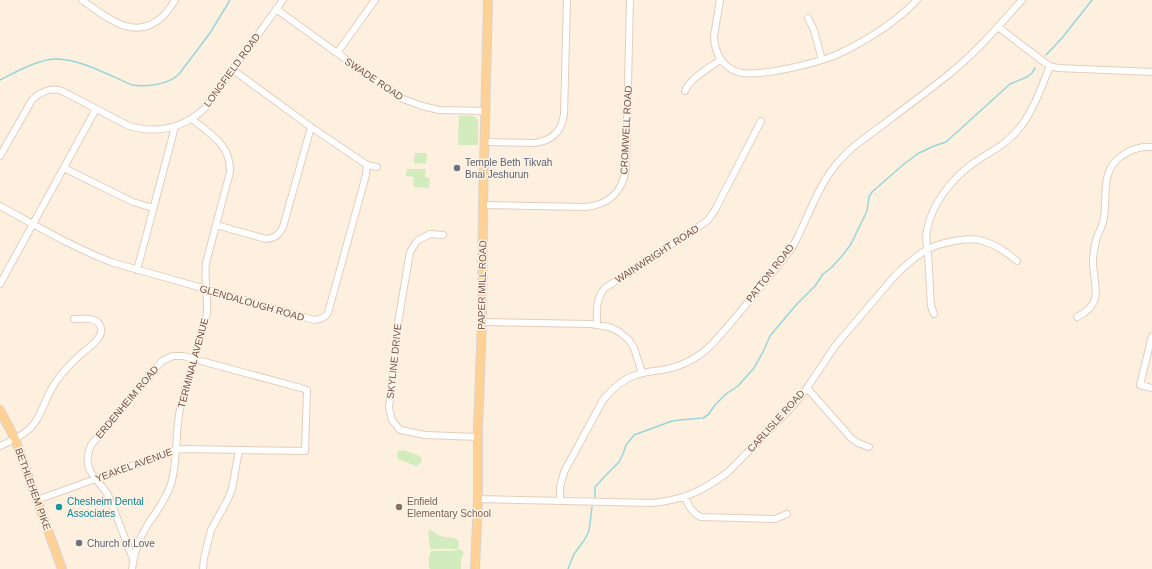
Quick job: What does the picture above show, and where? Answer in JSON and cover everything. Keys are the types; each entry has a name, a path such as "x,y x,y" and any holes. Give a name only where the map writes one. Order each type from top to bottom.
{"main road":[{"name":"PAPER MILL ROAD","path":"475,569 478,500 478,437 482,322 488,0"},
{"name":"BETHLEHEM PIKE","path":"0,410 15,439 62,569"}],"street":[{"path":"82,0 114,22 134,28 148,26 158,21 175,0"},
{"name":"LONGFIELD ROAD","path":"0,156 32,100 46,91 58,90 66,93 130,126 139,129 155,130 175,127 192,119 204,109 283,0"},
{"path":"337,54 375,0"},
{"path":"485,142 534,143 550,137 561,127 564,114 567,0"},
{"name":"CROMWELL ROAD","path":"483,205 589,207 602,203 619,189 624,179 626,168 630,0"},
{"path":"720,0 714,42 721,60 735,71 744,73 780,70 822,60 849,48 877,31 903,13 916,0"},
{"name":"PATTON ROAD","path":"560,501 560,487 564,472 603,400 611,390 629,378 642,373 683,364 696,358 709,347 792,246 822,186 830,172 841,159 855,146 953,71 976,50 1022,0"},
{"name":"SWADE ROAD","path":"276,9 337,54 403,99 439,110 486,111"},
{"path":"808,18 814,30 822,60"},
{"path":"998,27 1050,66 1152,72"},
{"path":"685,91 688,84 692,80 721,60"},
{"path":"934,314 930,306 926,238 928,226 935,208 951,184 964,170 1002,145 1011,138 1022,125 1033,107 1050,66"},
{"path":"233,70 311,127 367,165 377,167"},
{"path":"0,284 96,109"},
{"name":"TERMINAL AVENUE","path":"132,569 133,559 144,530 167,494 173,475 177,426 184,390 207,312 204,274 206,263 230,172 229,159 221,144 192,119"},
{"name":"WAINWRIGHT ROAD","path":"597,325 598,301 605,288 701,225 710,217 715,210 760,121"},
{"path":"137,270 175,127"},
{"path":"216,225 266,239 277,236 283,227 311,127"},
{"path":"1077,317 1091,308 1094,303 1096,292 1093,267 1094,255 1097,237 1103,223 1106,182 1109,169 1115,161 1128,151 1144,146 1152,147"},
{"name":"GLENDALOUGH ROAD","path":"33,224 64,242 110,262 314,320 326,316 328,313 366,175 367,165"},
{"path":"64,168 133,202 153,208"},
{"path":"0,206 33,224"},
{"name":"SKYLINE DRIVE","path":"443,236 430,234 417,241 410,252 398,323 389,408 392,420 400,430 425,435 478,437"},
{"name":"CARLISLE ROAD","path":"478,500 652,503 671,501 708,487 728,472 793,406 835,346 893,278 908,263 927,250 960,240 978,240 995,245 1017,261"},
{"path":"0,446 15,439 32,426 38,418 49,393 60,376 71,363 98,340 101,330 96,320 74,319"},
{"path":"482,322 597,325 609,327 618,331 629,340 634,348 642,373"},
{"path":"1152,336 1140,385 1152,388"},
{"name":"ERDENHEIM ROAD","path":"133,559 110,497 92,475 87,456 91,445 166,358 176,355 184,356 307,390 305,451"},
{"path":"807,388 849,437 858,443 869,447"},
{"name":"YEAKEL AVENUE","path":"37,500 176,450 305,451"},
{"path":"203,569 204,558 212,530 232,489 236,474 239,450"},
{"path":"684,497 692,512 701,517 775,519 787,514"}],"green space":[{"path":"459,116 472,116 477,118 478,145 458,145"},
{"path":"415,153 427,153 426,164 414,163"},
{"path":"407,169 426,169 425,177 430,178 429,188 413,187 414,177 406,176"},
{"path":"403,450 418,455 422,458 421,462 416,466 398,459 397,453"},
{"path":"428,530 441,536 458,540 458,549 430,549"},
{"path":"460,549 464,553 461,559 461,569 430,569 429,556 431,551 450,551"}],"waterway":[{"path":"0,80 34,64 48,60 64,59 84,64 132,85 144,86 169,81 179,74 210,33 230,0"},
{"path":"1046,55 1062,38 1092,0"},
{"path":"595,497 595,487 619,462 626,445 634,435 672,421 703,418 708,415 726,394 738,386 754,368 770,336 851,244 867,211 869,197 872,192 919,153 946,142 1010,84 1027,77 1035,68"},
{"path":"568,569 574,554 589,531 592,507"}],"place":[{"name":"Temple Beth Tikvah Bnai Jeshurun","path":"457,168"},
{"name":"Chesheim Dental Associates","path":"59,507"},
{"name":"Enfield Elementary School","path":"399,507"},
{"name":"Church of Love","path":"79,543"}]}
